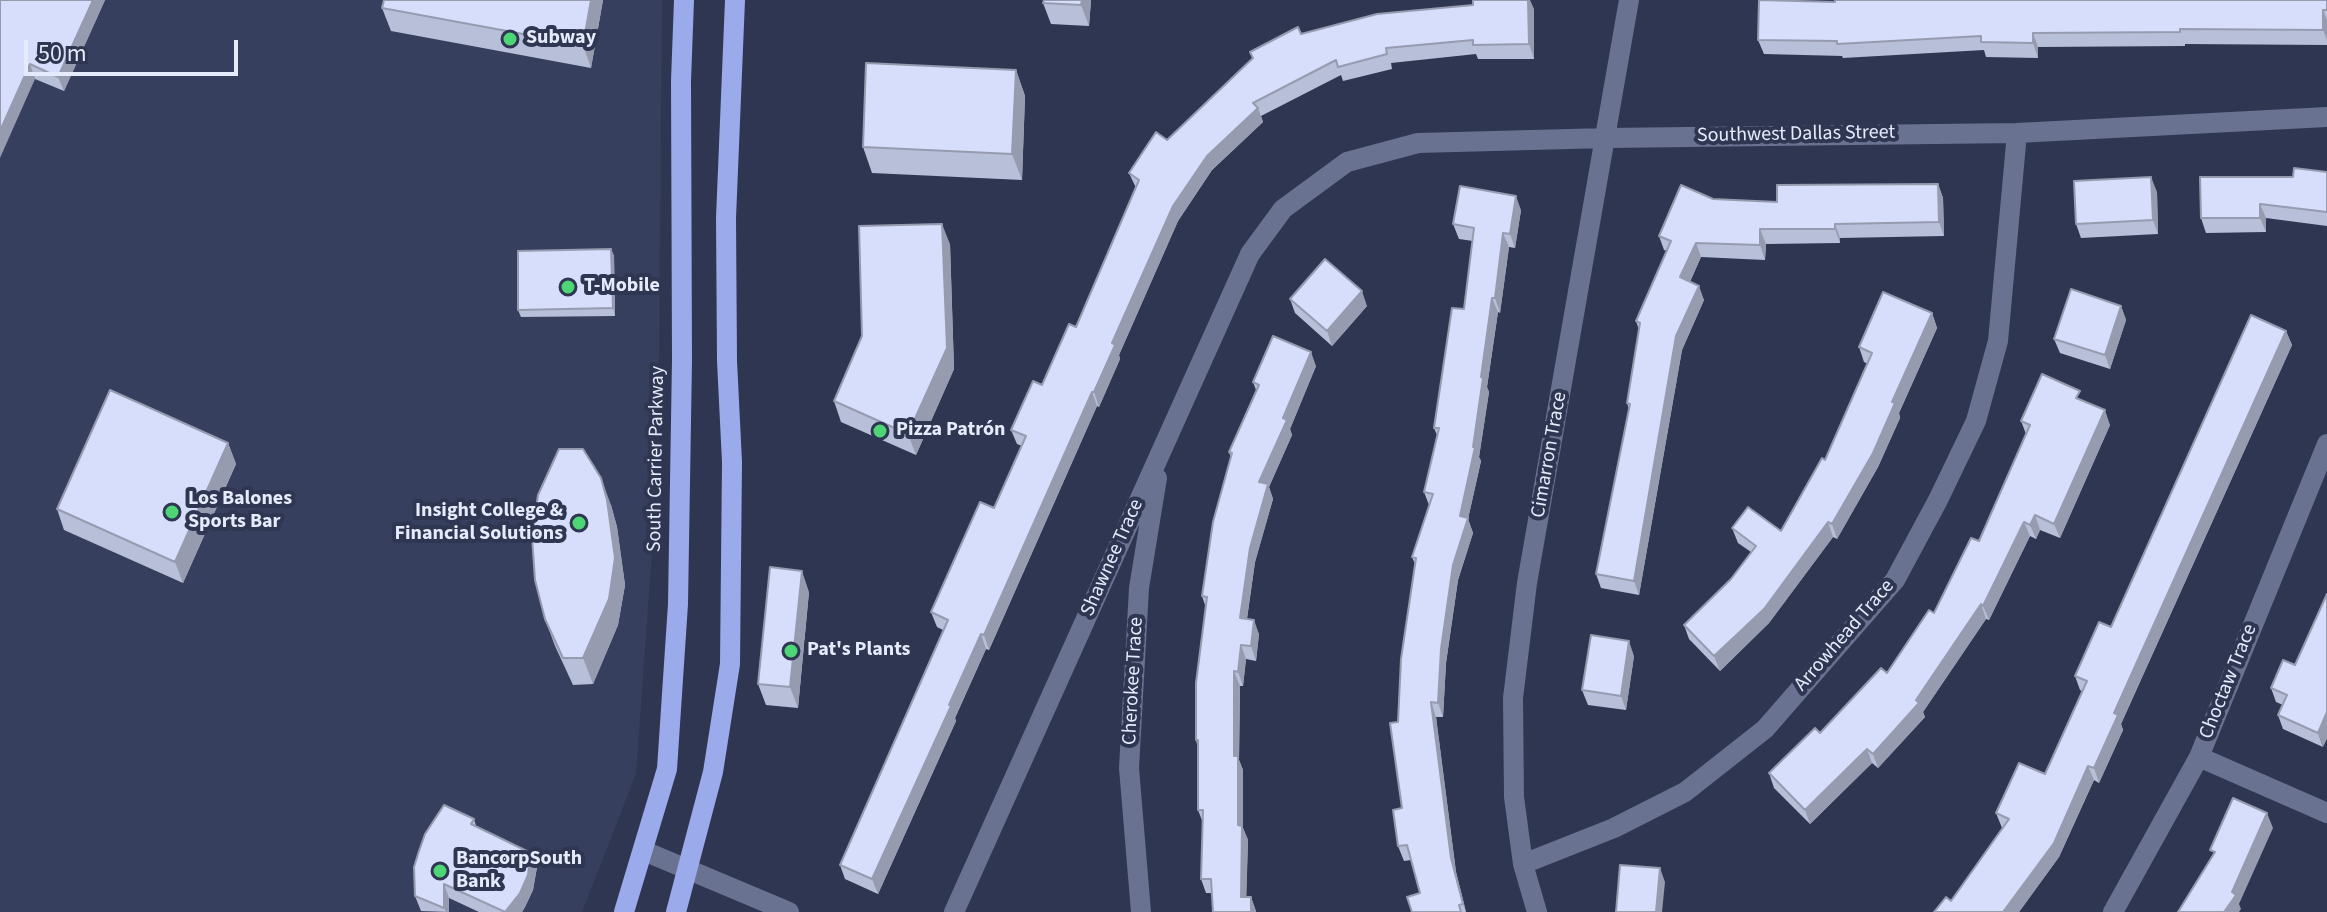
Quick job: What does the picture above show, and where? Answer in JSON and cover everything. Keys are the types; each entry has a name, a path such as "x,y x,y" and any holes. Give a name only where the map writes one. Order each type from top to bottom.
{"main road":[{"name":"South Carrier Parkway","path":"624,912 667,769 678,604 684,0"},
{"path":"676,912 713,772 730,664 732,462 727,361 726,218 735,0"}],"street":[{"name":"Cimarron Trace","path":"1537,912 1523,864 1514,797 1513,698 1527,583 1629,0"},
{"name":"Southwest Dallas Street","path":"1283,209 1347,162 1418,143 2017,133 2327,117"},
{"name":"Arrowhead Trace","path":"1523,864 1614,828 1685,792 1765,729 1895,580 1976,421 1991,368 1998,341 2017,133"},
{"name":"Shawnee Trace","path":"954,912 1250,254 1283,209"},
{"name":"Choctaw Trace","path":"2113,912 2199,757 2327,444"},
{"name":"Cherokee Trace","path":"1141,912 1129,768 1139,588 1161,452"},
{"path":"2199,757 2327,813"},
{"path":"644,851 789,912"}],"shaded area":[{"path":"0,0 662,0 658,468 636,774 582,912 0,912"}],"building":[{"path":"0,0 93,0 58,77 30,64 0,131"},
{"path":"384,0 591,0 583,45 382,8"},
{"path":"1044,0 1082,0 1081,5 1043,3"},
{"path":"1473,0 1528,0 1529,44 1473,45 1473,40 1386,48 1387,54 1338,67 1336,60 1253,103 1258,108 1207,156 1173,206 1112,343 1115,345 1094,392 984,635 981,634 872,879 840,865 948,620 931,612 980,502 994,508 1026,436 1011,430 1033,381 1042,385 1069,324 1076,327 1139,180 1129,173 1156,132 1167,140 1253,58 1250,52 1298,27 1301,34 1377,14 1473,5"},
{"path":"1759,0 2327,0 2327,10 2323,10 2323,30 2180,29 2180,32 2033,33 2033,43 1981,42 1981,36 1837,44 1837,41 1758,40"},
{"path":"866,63 1016,70 1012,154 863,147"},
{"path":"2294,168 2327,172 2327,212 2260,204 2260,218 2201,218 2200,177 2293,177"},
{"path":"2151,177 2153,220 2076,224 2074,181"},
{"path":"1938,184 1939,222 1835,224 1835,229 1760,229 1760,245 1696,243 1680,277 1699,286 1676,336 1634,581 1596,574 1630,404 1627,403 1640,323 1636,321 1671,241 1659,236 1681,185 1713,199 1777,202 1777,185"},
{"path":"1460,186 1516,196 1510,234 1503,233 1495,298 1492,298 1475,447 1460,516 1468,518 1453,565 1441,649 1438,703 1431,702 1451,858 1463,904 1459,905 1461,912 1412,912 1407,897 1420,893 1407,845 1398,846 1393,810 1402,808 1390,723 1398,722 1401,659 1416,558 1412,557 1433,494 1424,492 1439,428 1434,428 1452,308 1464,309 1474,228 1453,224"},
{"path":"942,224 947,348 908,434 834,401 862,336 859,226"},
{"name":"T-Mobile","path":"611,249 613,308 518,310 518,251"},
{"path":"1325,259 1362,291 1327,331 1290,299"},
{"path":"2071,289 2121,306 2105,355 2054,339"},
{"path":"1883,292 1932,313 1873,453 1832,524 1828,522 1764,609 1714,656 1684,625 1731,579 1756,546 1732,528 1748,507 1781,531 1822,458 1825,460 1872,353 1859,347"},
{"path":"2251,315 2286,331 2114,713 2118,715 2094,768 2088,766 2054,843 2003,912 1934,912 1946,897 1951,901 2009,819 1996,813 2019,763 2045,774 2087,681 2075,676 2099,622 2111,627"},
{"path":"1273,336 1311,352 1283,418 1287,420 1259,482 1268,484 1250,548 1240,618 1254,620 1251,646 1241,645 1238,672 1234,671 1234,756 1238,756 1238,825 1242,826 1241,897 1251,897 1251,912 1213,912 1211,879 1201,879 1203,810 1198,810 1196,683 1207,597 1202,596 1213,522 1232,453 1229,452 1259,385 1253,382"},
{"path":"2042,374 2080,391 2076,398 2105,410 2054,524 2035,515 2030,525 2024,522 1983,606 1981,604 1916,700 1919,703 1873,754 1867,749 1805,810 1769,773 1815,728 1820,733 1881,668 1887,673 1929,610 1934,613 1971,538 1979,541 2030,425 2021,421"},
{"path":"110,390 228,443 175,562 57,509"},
{"path":"559,449 583,449 601,478 615,558 609,599 583,658 563,658 545,619 535,580 532,537 538,495"},
{"path":"770,567 802,571 790,687 758,684"},
{"path":"2327,594 2327,712 2318,733 2278,715 2287,695 2271,688 2283,660 2295,665"},
{"path":"1591,635 1629,641 1621,696 1582,690"},
{"path":"2233,798 2267,813 2232,892 2236,895 2224,912 2178,912 2215,852 2210,850"},
{"path":"444,805 474,819 471,824 531,853 528,875 520,893 505,912 444,884 444,908 415,896 414,867 419,851 425,834"},
{"path":"1620,865 1660,868 1656,912 1616,912"}],"place":[{"name":"Subway","path":"510,39"},
{"name":"T-Mobile","path":"568,287"},
{"name":"Pizza Patrón","path":"880,431"},
{"name":"Los Balones Sports Bar","path":"172,512"},
{"name":"Insight College & Financial Solutions","path":"579,523"},
{"name":"Pat's Plants","path":"791,651"},
{"name":"BancorpSouth Bank","path":"440,871"}]}
